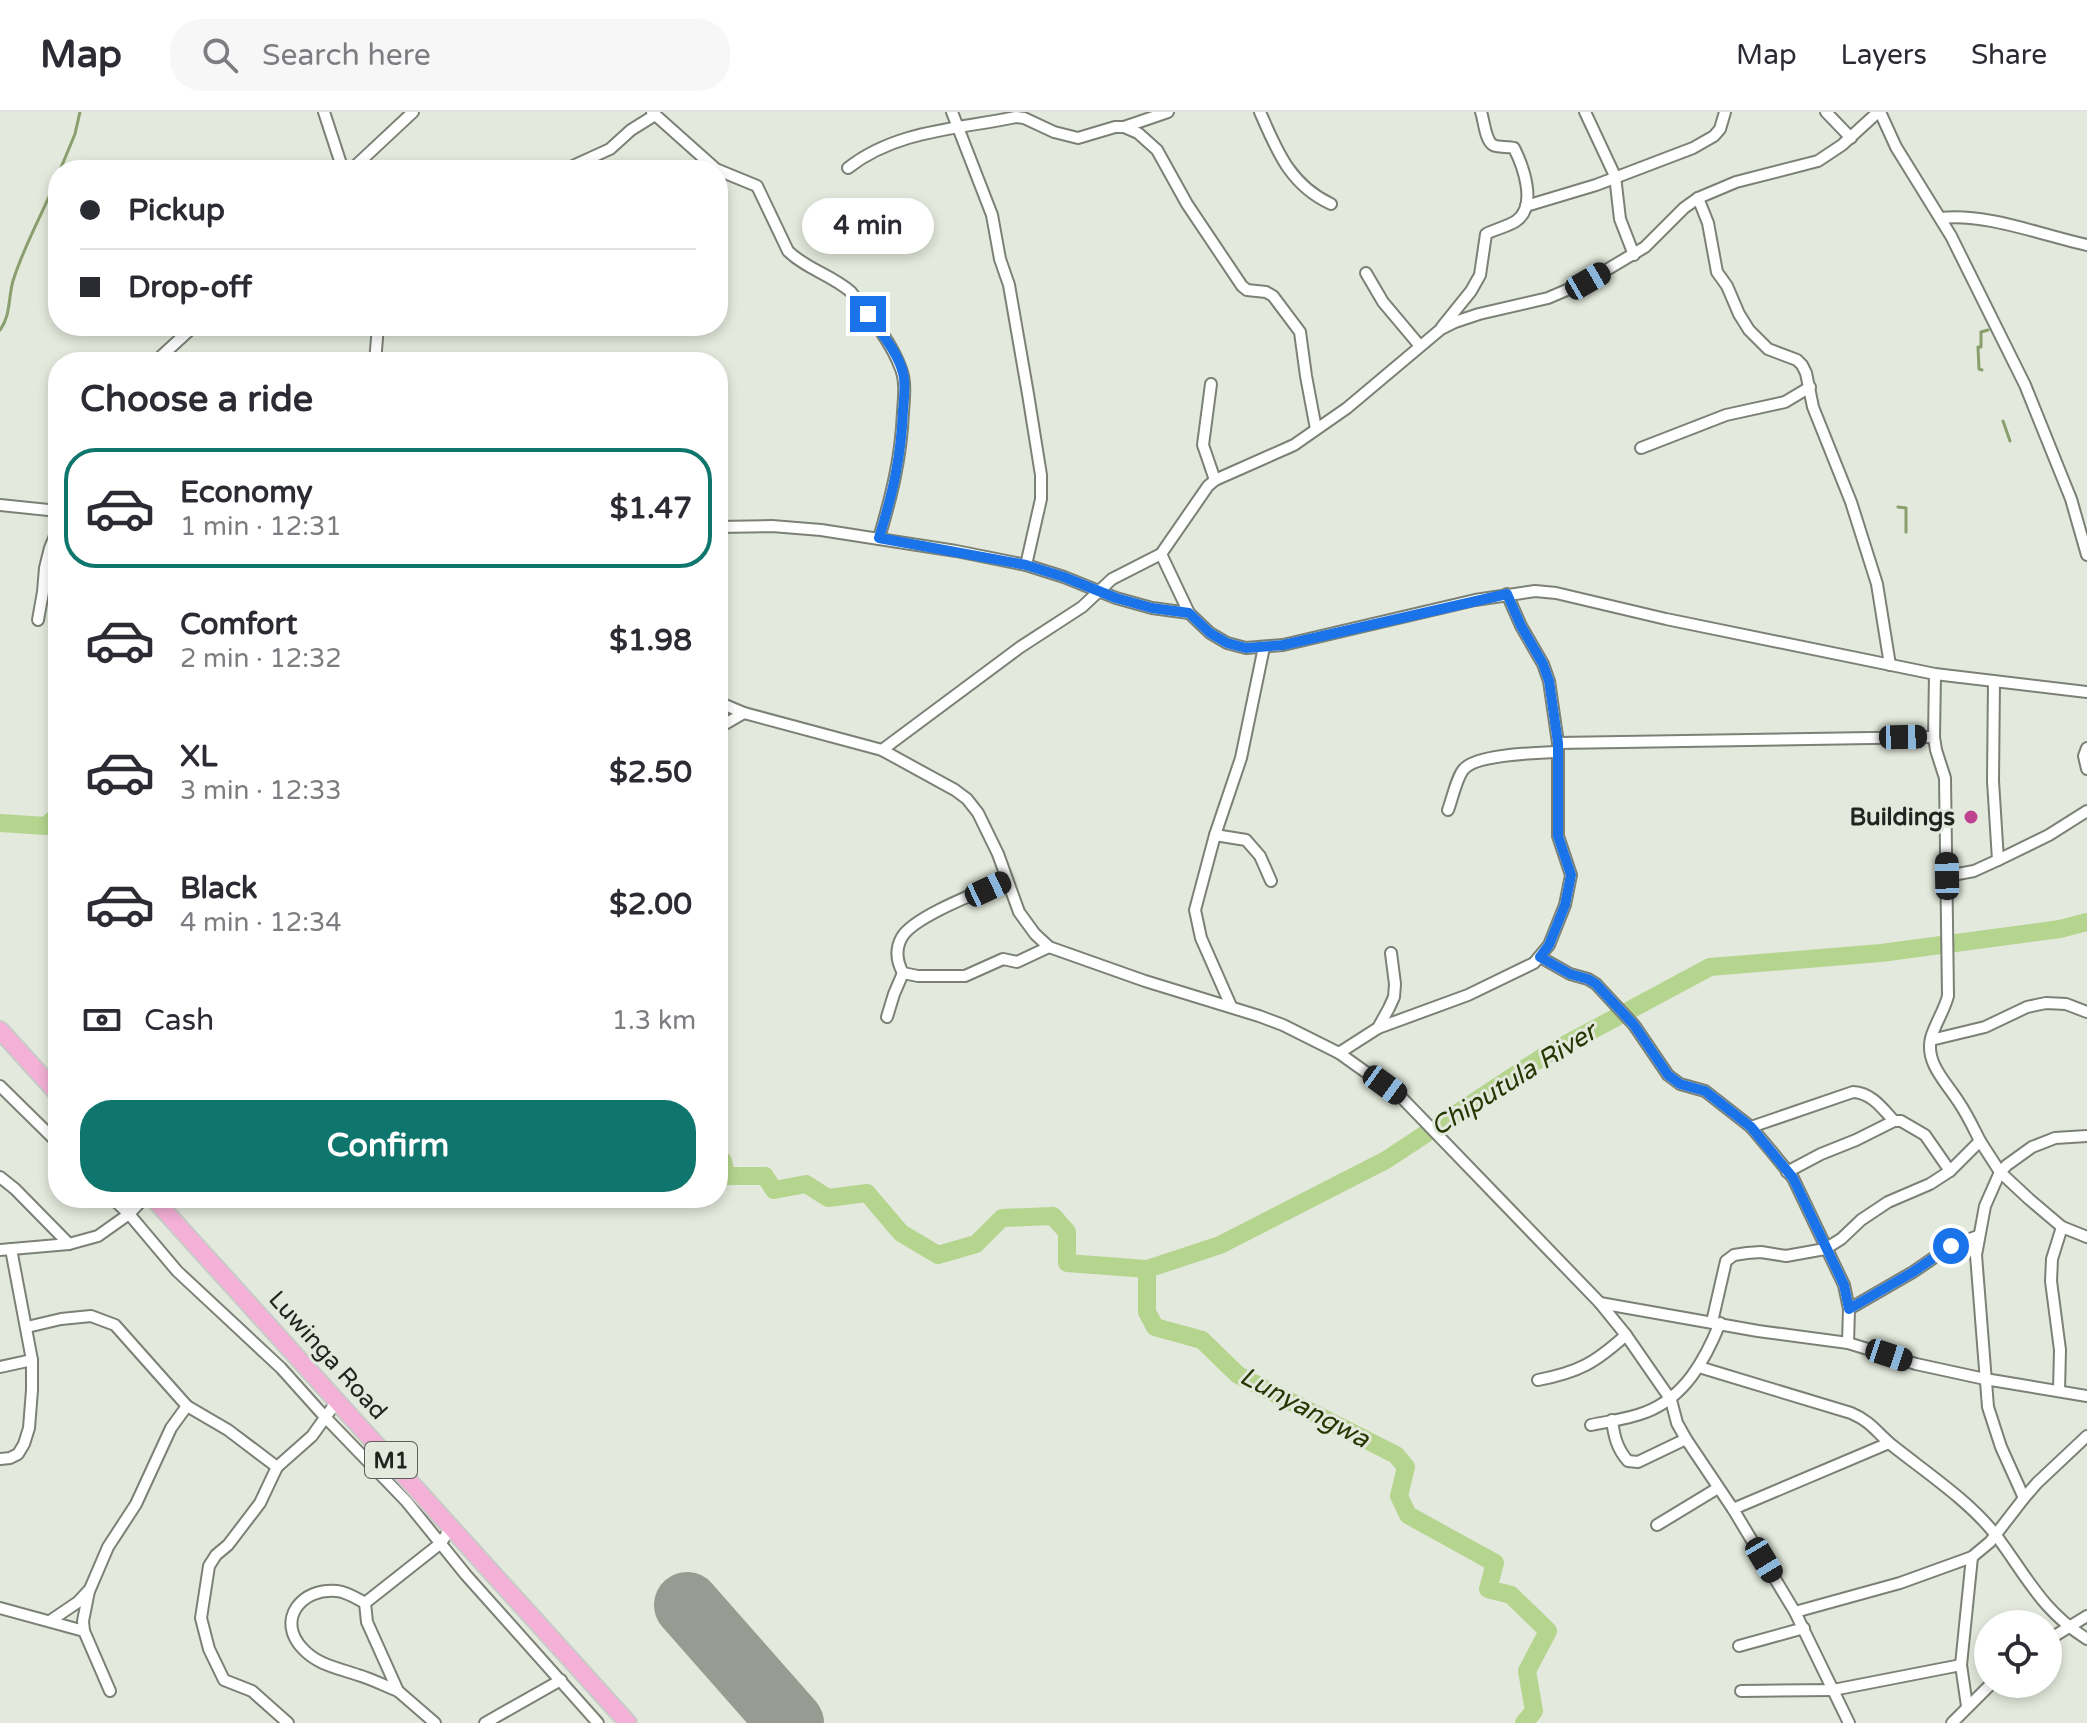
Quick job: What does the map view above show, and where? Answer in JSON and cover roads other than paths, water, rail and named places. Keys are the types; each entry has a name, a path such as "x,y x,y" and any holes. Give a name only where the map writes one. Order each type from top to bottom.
{"highway":[{"path":"0,1030 48,1083"},
{"name":"Luwinga Road","path":"162,1208 628,1723"}],"street":[{"path":"324,112 340,160"},
{"path":"362,160 413,112"},
{"path":"952,112 992,215 1000,259 1009,285 1041,475 1041,499 1026,565"},
{"path":"848,168 873,152 910,137 1016,117 1078,138 1168,112"},
{"path":"1260,112 1290,173 1307,191 1331,204"},
{"path":"1441,329 1480,275 1486,234 1514,222 1526,206 1524,175 1516,152 1508,146 1492,145 1481,112"},
{"path":"1585,112 1615,176 1620,219 1634,255"},
{"path":"1526,206 1596,185 1707,141 1720,129 1725,112"},
{"path":"1826,112 1851,138"},
{"path":"882,750 1019,648 1082,607 1112,579 1161,554 1215,480 1294,445 1366,393 1441,329 1479,314 1548,298 1588,281 1634,255 1698,198 1736,182 1818,161 1851,138 1879,112 1896,147 1941,218 2025,385 2071,499 2087,555"},
{"path":"586,160 610,149 654,114 707,160"},
{"path":"1124,127 1138,133 1157,150 1194,215 1242,286 1273,296 1295,323 1302,343 1316,429"},
{"path":"728,174 757,186 788,251 795,259 844,285 851,292 895,354 903,372 900,453 879,538"},
{"path":"1698,198 1708,223 1717,272 1739,314 1759,342 1802,365 1813,407 1851,502 1877,584 1890,665"},
{"path":"1941,218 2004,224 2087,245"},
{"path":"1366,273 1383,302 1420,346"},
{"path":"166,352 183,336"},
{"path":"1211,384 1203,445 1215,480"},
{"path":"1641,448 1726,415 1785,402 1810,387"},
{"path":"0,505 48,510"},
{"path":"728,527 808,528 1026,565 1152,608 1189,613"},
{"path":"1161,554 1189,613 1210,633 1227,643 1246,648 1283,645 1507,594 1535,591 1935,674 2087,692"},
{"path":"38,620 48,556"},
{"path":"1339,1053 1378,1028 1468,995 1534,963 1549,945 1565,905 1571,875 1558,836 1558,747 1549,681 1507,594"},
{"path":"1231,1006 1201,938 1195,910 1215,835 1241,758 1264,647"},
{"path":"1935,674 1934,737 1945,778 1948,996 1931,1040 1930,1054 2000,1172 2062,1227 2087,1237"},
{"path":"1994,681 1993,781 1998,860"},
{"path":"728,706 882,750 967,799 984,824 1019,912 1049,947 1283,1025 1339,1053 1402,1098 1600,1303 1626,1335 1671,1400 1677,1423 1686,1439 1733,1509 1795,1612 1845,1722"},
{"path":"728,722 744,713"},
{"path":"1448,810 1462,770 1471,763 1558,747 1934,737"},
{"path":"2087,748 2084,756 2087,769"},
{"path":"1947,876 1974,871 1998,860 2049,835 2087,811"},
{"path":"1215,835 1246,840 1260,856 1271,881"},
{"path":"887,1017 903,973 897,949 907,930 928,916 1007,880"},
{"path":"903,973 965,976 1003,959 1017,962 1049,947"},
{"path":"1378,1028 1394,997 1391,953"},
{"path":"1540,957 1596,984 1634,1025 1668,1075 1680,1084 1705,1091 1751,1127 1793,1178 1844,1285 1849,1309 1848,1343"},
{"path":"1931,1040 1985,1027 2027,1007 2046,1003 2066,1004 2087,1012"},
{"path":"0,1086 48,1133"},
{"path":"1751,1127 1853,1092 1874,1099 1894,1121"},
{"path":"1787,1172 1894,1121 1901,1121 1925,1135 1950,1171"},
{"path":"2024,1498 2007,1463 1988,1407 1976,1255 1978,1236 1985,1206 2000,1172 2007,1165 2032,1147 2055,1138 2087,1136"},
{"path":"1591,1425 1646,1412 1671,1400 1687,1384 1699,1367 1716,1323 1726,1261 1734,1255 1761,1252 1786,1256 1825,1249 1888,1202 1930,1184 1950,1171 1980,1141"},
{"path":"0,1177 69,1244"},
{"path":"123,1208 177,1271 281,1368 407,1502 466,1575 598,1723"},
{"path":"0,1459 18,1454 24,1444 29,1428 32,1360 27,1327 6,1250 69,1244 98,1236 135,1208"},
{"path":"2059,1391 2060,1350 2051,1281 2052,1259 2062,1227"},
{"path":"1849,1309 1951,1246 1978,1236"},
{"path":"1600,1303 1848,1343 1916,1364 2087,1396"},
{"path":"27,1327 91,1316 115,1325 187,1406 228,1430 277,1467"},
{"path":"1538,1380 1586,1367 1626,1335"},
{"path":"0,1367 32,1360"},
{"path":"1699,1367 1866,1420 1996,1535 2033,1590 2067,1626 2087,1639"},
{"path":"288,1723 252,1691 224,1680 209,1649 201,1618 209,1566 260,1503 277,1467 312,1436 337,1401"},
{"path":"110,1691 84,1631 83,1621 90,1589 108,1547 136,1504 165,1439 187,1406"},
{"path":"1612,1420 1618,1447 1628,1461 1638,1462 1686,1439"},
{"path":"1795,1612 1900,1583 1972,1557 1996,1535 2024,1498 2085,1438"},
{"path":"2085,1438 2087,1452"},
{"path":"1733,1509 1889,1443"},
{"path":"1657,1525 1718,1488"},
{"path":"365,1603 441,1543 451,1527"},
{"path":"1967,1706 1961,1665 1972,1557"},
{"path":"50,1621 78,1602 90,1589"},
{"path":"365,1603 333,1590 308,1597 290,1617 294,1637 302,1649 324,1664 398,1691 435,1723"},
{"path":"365,1603 367,1622 398,1691"},
{"path":"0,1608 84,1631"},
{"path":"2062,1630 2087,1616"},
{"path":"1739,1646 1804,1628"},
{"path":"1741,1691 1833,1690 1961,1665"},
{"path":"485,1723 561,1680"},
{"path":"1952,1723 1976,1698"}],"waterway":[{"path":"64,160 80,112"},
{"path":"0,330 6,318 11,287 48,198"},
{"path":"1982,370 1979,369 1978,347 1981,347 1981,332 1988,330"},
{"path":"2003,421 2010,441"},
{"path":"1898,507 1906,508 1906,532"},
{"path":"1939,702 1939,741"},
{"name":"Lunyangwa","path":"0,823 48,824"},
{"name":"Chiputula River","path":"1147,1269 1220,1245 1386,1160 1544,1056 1710,967 1881,953 2060,929 2087,922"},
{"name":"Lunyangwa","path":"728,1176 765,1176 774,1190 806,1184 828,1198 867,1193 901,1233 938,1255 976,1244 1002,1218 1053,1216 1067,1232 1067,1263 1147,1269 1147,1312 1155,1327 1202,1340 1238,1375 1396,1455 1406,1467 1399,1496 1408,1515 1495,1563 1488,1589 1511,1595 1548,1631 1527,1671 1534,1711 1524,1723"}],"place":[{"name":"Buildings","path":"1971,817"}]}
